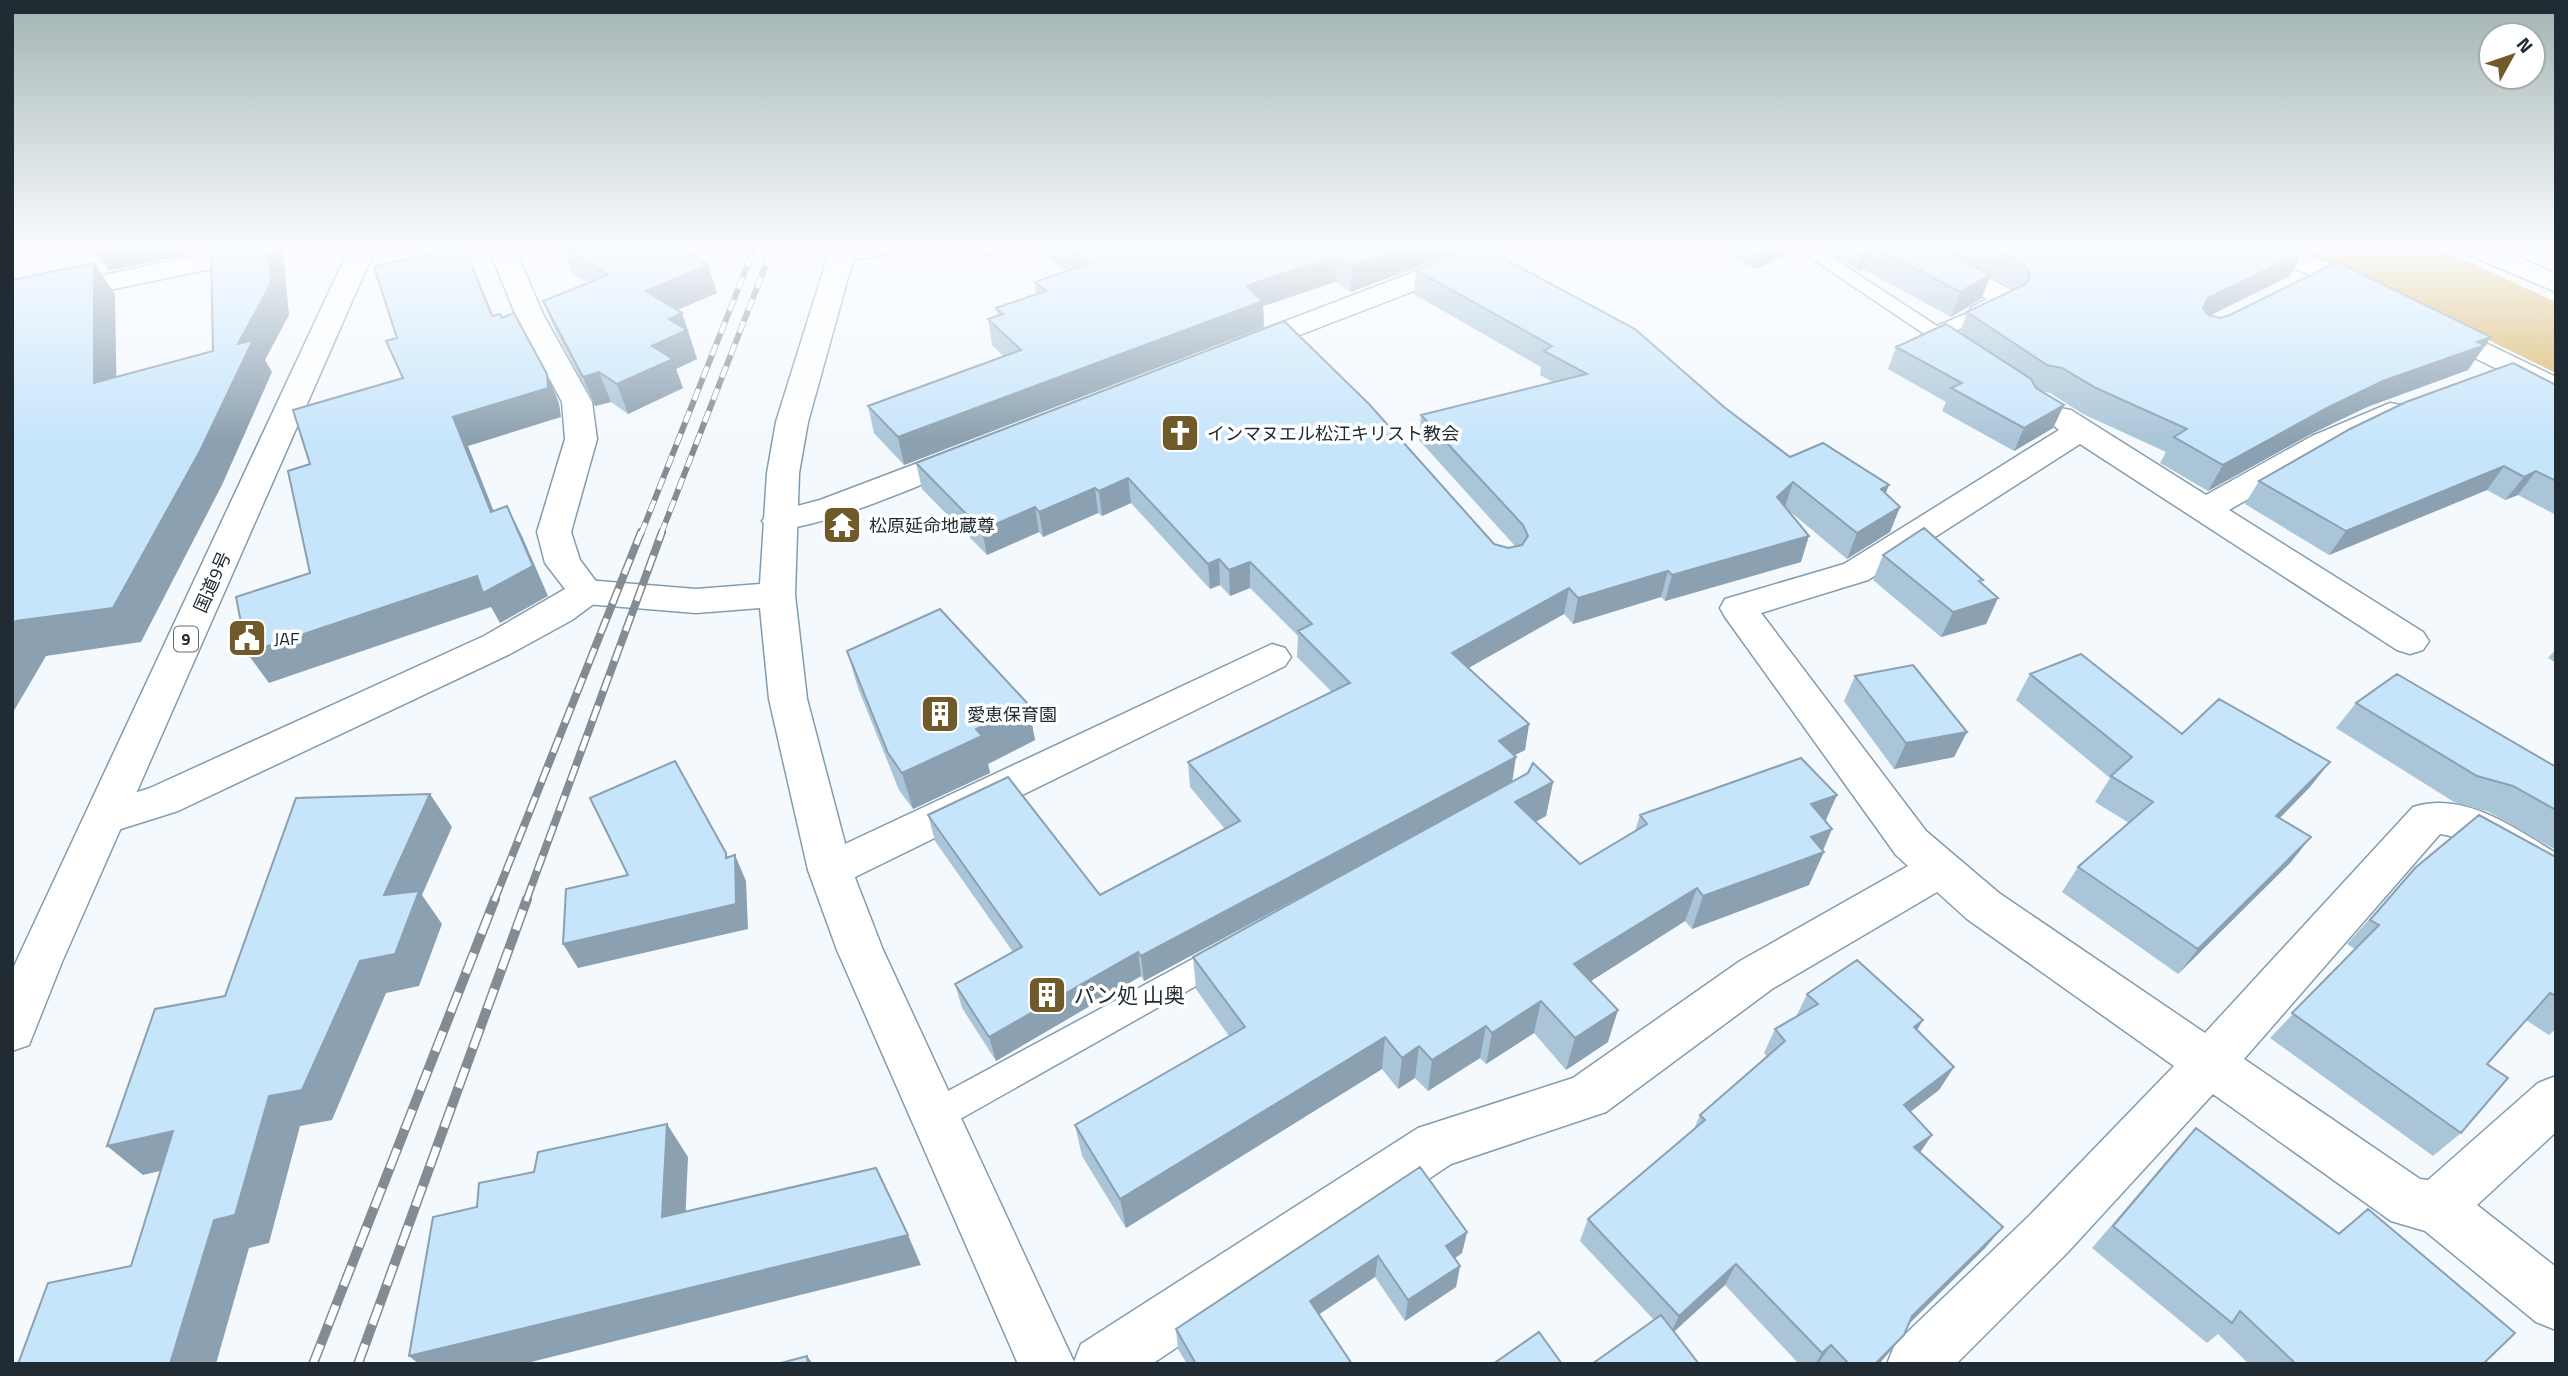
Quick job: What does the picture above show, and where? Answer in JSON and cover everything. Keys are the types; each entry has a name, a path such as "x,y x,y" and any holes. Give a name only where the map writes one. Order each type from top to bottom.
{"main road":[{"name":"国道9号","path":"12,1030 26,966 105,818 333,313"},
{"path":"529,313 577,402 581,439 554,532 563,563 586,592"},
{"path":"824,313 792,422 779,522 778,595 788,699 830,870 860,950 1047,1364"},
{"path":"1213,359 1298,339 1354,313"},
{"path":"2406,313 2556,389"},
{"path":"2477,381 2513,367"},
{"path":"2038,402 2410,641"},
{"path":"2206,509 2322,443 2415,403"},
{"path":"2080,430 1856,572 1738,608 1911,844 1939,869 1983,906 2410,1203 2437,1207 2556,1301"},
{"path":"779,522 832,508 996,443"},
{"path":"105,818 163,800 485,651 559,611 586,592 696,601 778,595"},
{"path":"830,870 1272,657"},
{"path":"1915,1364 1987,1296 2211,1063 2428,819 2447,817 2469,825 2556,874"},
{"path":"1101,1364 1436,1145 1588,1096 1756,975 1939,869"},
{"path":"2437,1207 2556,1099"}],"lane":[{"path":"1904,313 1981,364"},
{"path":"1935,334 1982,313"},
{"path":"934,1116 1246,943"}],"shaded area":[{"path":"2434,313 2556,313 2556,373"}],"building":[{"path":"12,313 94,313 94,383 213,351 212,313 255,313 238,344 253,340 200,451 113,608 16,621 12,627"},
{"path":"389,313 491,313 492,316 500,314 502,318 514,313 547,374 548,388 453,417 491,512 507,506 533,566 483,593 477,576 247,653 236,597 310,573 288,471 310,464 293,410 403,378 386,341 397,338"},
{"path":"549,313 682,313 669,319 687,330 652,346 673,359 617,384 599,372 583,377"},
{"path":"1230,313 898,437 868,406 1021,350 988,319 1003,314"},
{"path":"1493,313 1606,313 1635,329 1724,407 1790,457 1823,443 1889,485 1881,489 1900,507 1857,533 1793,482 1777,497 1809,536 1672,575 1668,571 1578,598 1569,588 1452,653 1529,724 1499,741 1516,757 1141,956 1138,952 989,1037 955,984 1022,947 928,815 1008,777 1100,895 1240,821 1188,762 1350,683 1298,631 1312,624 1250,562 1229,570 1219,559 1208,564 1128,478 1099,491 1095,488 1039,512 1035,507 982,530 916,463 1284,321 1369,404 1494,544 1508,548 1522,545 1528,536 1523,525 1421,415 1587,374 1544,351 1552,346"},
{"path":"1969,313 2207,313 2220,318 2234,313 2442,313 2491,337 2477,342 2485,345 2383,381 2327,408 2223,465 2174,437 2187,429 2096,388 2062,368 2047,365"},
{"path":"1946,324 2031,379 2036,388 2064,405 2024,428 1951,388 1962,383 1896,347"},
{"path":"2513,363 2556,385 2556,481 2536,471 2524,477 2504,466 2346,531 2259,481 2350,429 2406,402"},
{"path":"1924,528 1983,580 1979,581 1998,598 1953,612 1883,555"},
{"name":"愛恵保育園","path":"940,609 1028,704 976,729 982,736 902,773 888,753 847,651"},
{"path":"2081,654 2182,734 2219,699 2330,762 2276,816 2311,837 2198,949 2078,867 2153,802 2111,776 2132,757 2030,674"},
{"path":"1913,665 1967,732 1906,743 1855,676"},
{"path":"2397,674 2556,767 2556,810 2513,786 2477,776 2356,703"},
{"path":"1801,758 1837,795 1811,804 1832,829 1811,837 1824,852 1703,896 1697,888 1574,964 1618,1010 1575,1038 1541,1001 1492,1033 1486,1026 1432,1060 1419,1046 1402,1058 1385,1037 1120,1199 1075,1125 1245,1027 1193,957 1528,773 1533,763 1553,782 1515,802 1580,864 1647,824 1640,815"},
{"path":"675,761 726,853 726,858 735,855 736,904 563,944 566,889 628,875 590,798"},
{"path":"430,794 384,895 419,891 395,954 360,961 302,1090 269,1096 235,1215 214,1220 170,1364 18,1364 48,1283 131,1266 173,1131 107,1146 155,1009 225,996 296,798"},
{"path":"2479,815 2556,857 2556,996 2550,993 2487,1064 2508,1078 2461,1133 2292,1013 2379,925 2370,920 2415,868"},
{"path":"1857,960 1923,1020 1914,1027 1954,1067 1904,1105 1932,1135 1914,1147 2003,1227 1912,1316 1904,1335 1875,1364 1849,1364 1831,1345 1822,1353 1736,1264 1679,1316 1588,1219 1705,1120 1700,1115 1785,1041 1775,1029 1818,1004 1807,994"},
{"path":"667,1124 662,1217 876,1168 908,1235 409,1356 433,1217 477,1207 479,1183 534,1172 538,1152"},
{"path":"2196,1128 2339,1234 2368,1209 2515,1333 2483,1364 2296,1364 2240,1311 2232,1323 2113,1226"},
{"path":"1420,1167 1467,1232 1446,1246 1460,1266 1408,1300 1378,1256 1310,1301 1352,1364 1196,1364 1176,1329"},
{"path":"1661,1315 1699,1364 1592,1364"},
{"path":"1539,1332 1562,1364 1493,1364"},
{"path":"807,1356 808,1364 777,1364"}],"railway":[{"path":"641,534 729,313"},
{"path":"661,534 747,313"},
{"path":"494,901 641,532"},
{"path":"526,901 662,532"},
{"path":"313,1364 495,899"},
{"path":"358,1364 527,899"}],"place":[{"name":"インマヌエル松江キリスト教会","path":"1180,433"},
{"name":"松原延命地蔵尊","path":"842,525"},
{"name":"JAF","path":"247,638"},
{"name":"愛恵保育園","path":"940,714"},
{"name":"パン処 山奥","path":"1047,995"}]}
